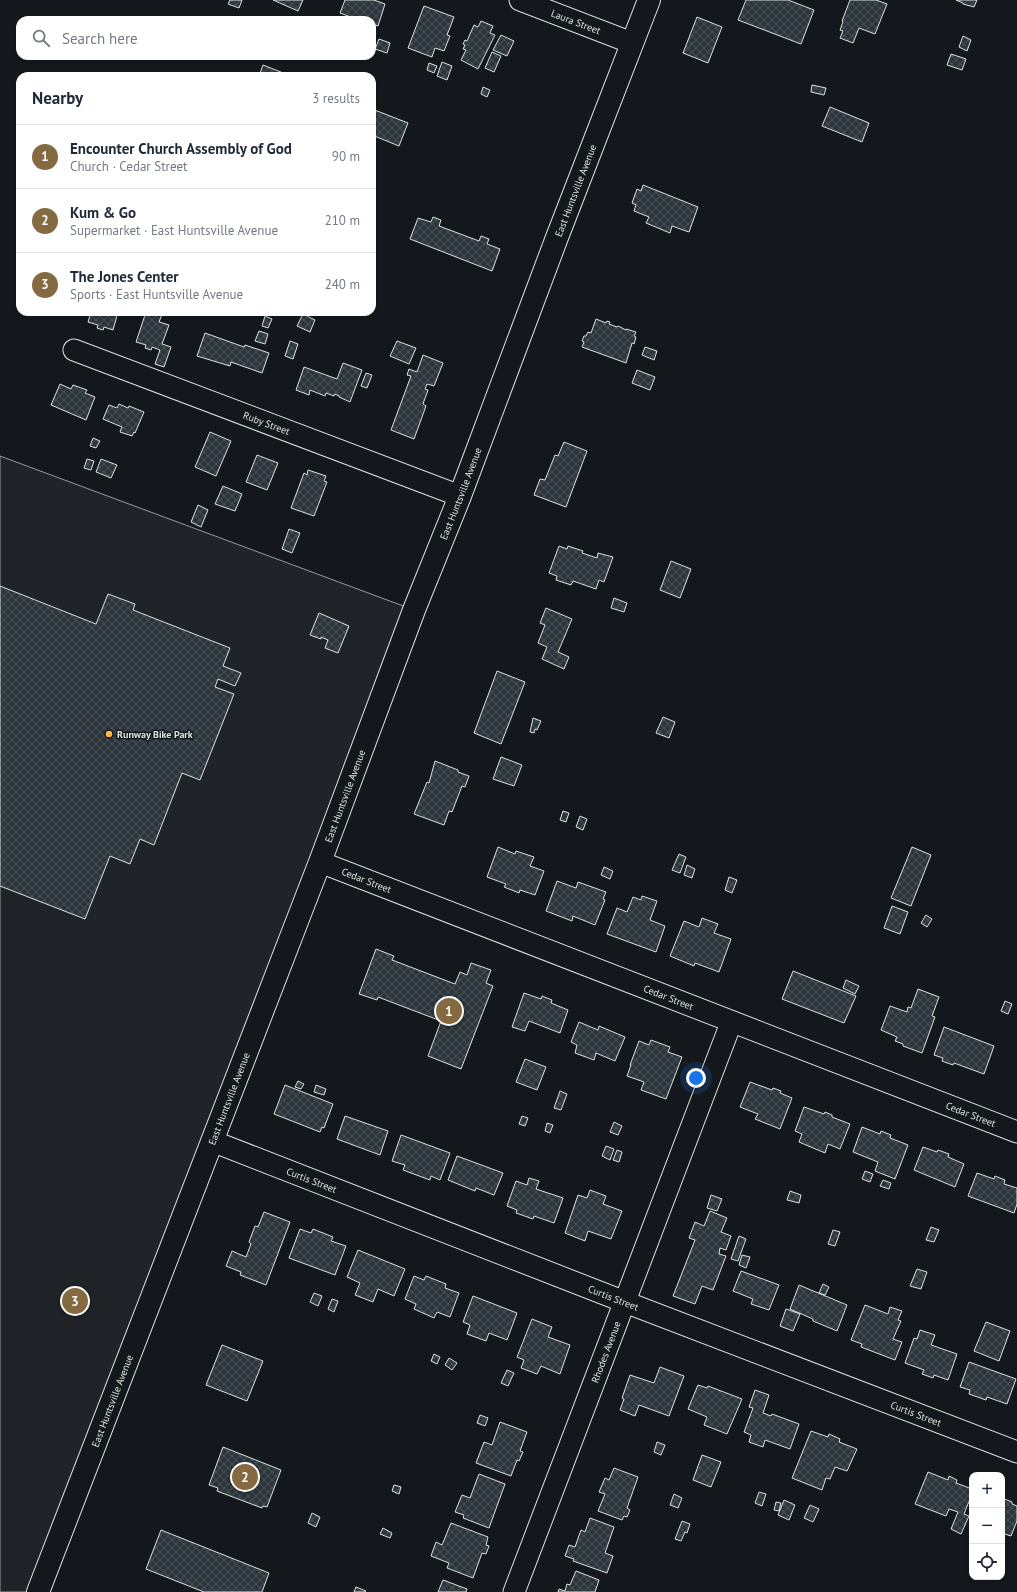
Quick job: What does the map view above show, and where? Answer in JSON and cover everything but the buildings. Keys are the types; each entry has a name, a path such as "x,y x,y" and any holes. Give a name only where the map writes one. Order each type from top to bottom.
{"main road":[{"name":"East Huntsville Avenue","path":"38,1592 320,862 414,610 460,496 556,240 649,0"}],"street":[{"name":"Laura Street","path":"520,0 632,43"},
{"name":"Ruby Street","path":"74,350 460,496"},
{"name":"Cedar Street","path":"320,862 1017,1132"},
{"name":"Rhodes Avenue","path":"514,1592 731,1022"},
{"name":"Curtis Street","path":"212,1141 625,1302 1017,1452"}],"shaded area":[{"path":"0,456 414,610 38,1592 0,1592"}],"place":[{"name":"Runway Bike Park","path":"109,734"},
{"name":"Encounter Church Assembly of God","path":"449,1011"},
{"name":"The Jones Center","path":"75,1301"},
{"name":"Kum & Go","path":"245,1477"}]}
